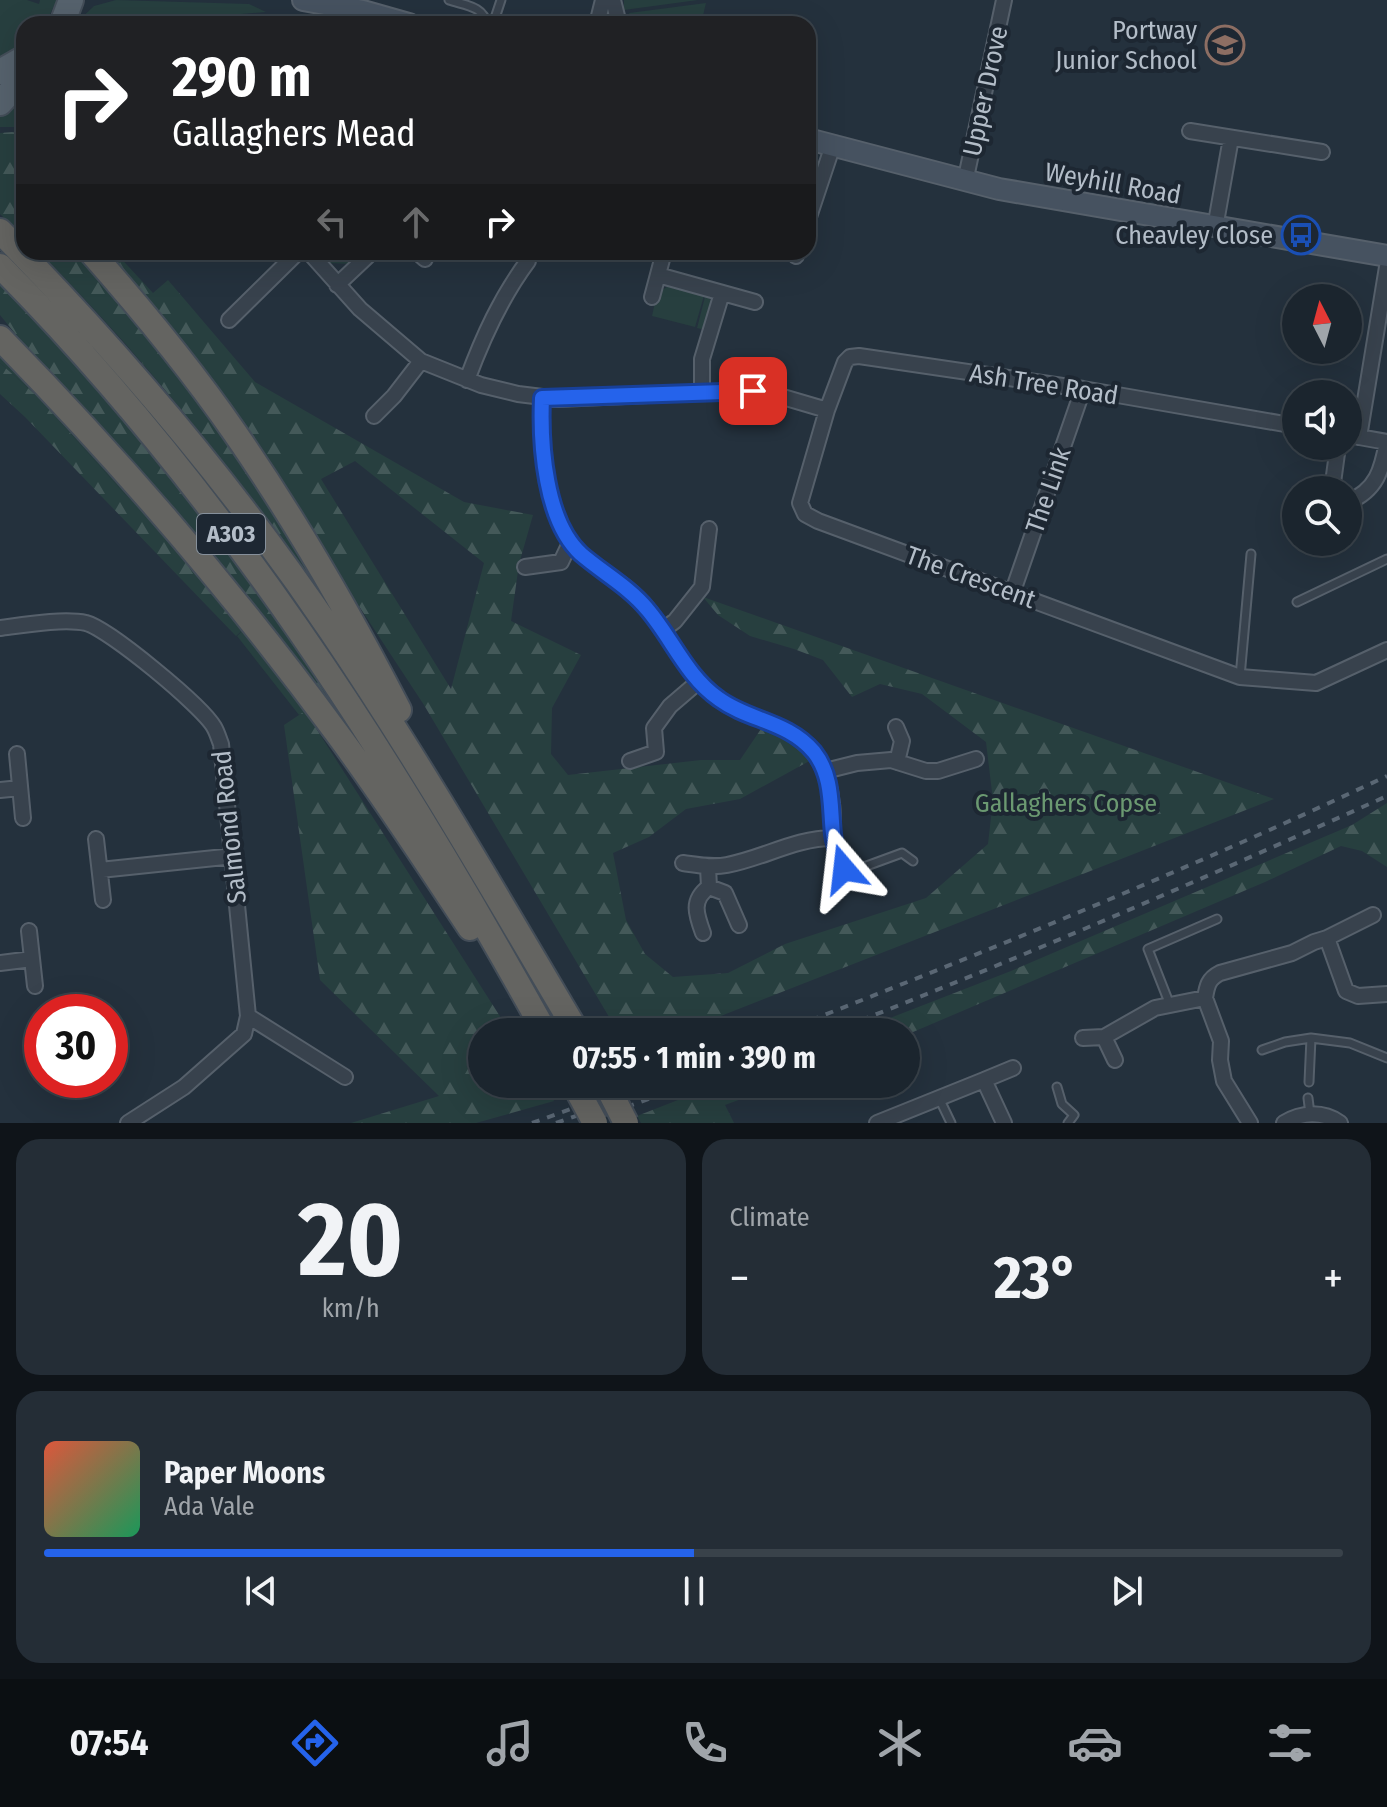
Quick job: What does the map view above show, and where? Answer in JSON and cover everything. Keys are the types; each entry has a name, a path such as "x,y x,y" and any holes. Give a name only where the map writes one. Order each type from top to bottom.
{"highway":[{"name":"A303","path":"0,231 16,248"},
{"name":"A303","path":"27,260 124,363 234,498 330,629 410,751 569,1018"},
{"name":"A303","path":"98,260 208,395 285,509 357,631 402,716 410,751"},
{"name":"A303","path":"0,266 92,363 165,449 254,563 384,757 447,858 537,1018"},
{"name":"A303","path":"0,338 140,488 207,567 344,743 471,929 507,963"},
{"path":"582,1098 595,1123"},
{"path":"613,1098 626,1123"}],"main road":[{"path":"67,13 89,0"},
{"path":"303,0 338,3 381,16"},
{"name":"Weyhill Road","path":"816,141 965,182 1387,256"}],"street":[{"name":"Upper Drove","path":"965,182 1004,0"},
{"path":"1190,131 1322,152"},
{"path":"1215,228 1231,138"},
{"path":"816,196 833,145"},
{"path":"229,320 290,260"},
{"path":"316,260 381,328 421,361 496,389 542,398 759,390 827,410"},
{"path":"337,285 364,260"},
{"path":"652,297 662,260"},
{"path":"467,380 496,312 528,261"},
{"path":"1362,398 1387,267"},
{"path":"658,275 755,302"},
{"path":"702,393 702,359 722,293"},
{"name":"Ash Tree Road","path":"827,410 845,362 850,357 859,356 1083,389 1282,424"},
{"path":"374,416 421,361"},
{"name":"The Link","path":"1013,591 1083,389"},
{"path":"542,398 541,433 545,464 558,517 570,543 631,592 663,630 698,682 722,702 788,730 814,753 825,771 832,804 833,838 844,869"},
{"name":"The Crescent","path":"827,410 800,503 805,514 845,532 1013,591 1240,677 1316,683 1387,650"},
{"path":"1362,437 1387,442 1382,470 1362,494"},
{"path":"663,630 675,621 702,587 709,529"},
{"path":"525,567 561,562 570,543"},
{"name":"Salmond Road","path":"0,628 76,622 88,624 132,653 199,710 214,727 221,744 248,1016"},
{"path":"630,761 659,757 654,728 670,706 698,682"},
{"path":"896,727 902,741 897,762"},
{"path":"17,754 23,818"},
{"path":"825,771 875,761 897,762 926,771 938,771 953,769 976,759"},
{"path":"0,790 20,788"},
{"path":"683,863 708,867 726,865 798,842 833,838"},
{"path":"96,839 103,900"},
{"path":"100,870 234,856"},
{"path":"708,867 709,887"},
{"path":"709,887 725,893 739,925"},
{"path":"703,933 696,905 698,897 709,887"},
{"path":"1250,1123 1224,1081 1221,1041 1205,998 1208,983 1220,973 1292,953 1373,915"},
{"path":"29,931 35,986"},
{"path":"1327,938 1346,991 1358,996 1387,994"},
{"path":"0,963 32,959"},
{"path":"1083,1038 1104,1037 1143,1013 1205,998"},
{"path":"128,1123 184,1087 224,1052 244,1034 248,1016 345,1077"},
{"path":"1104,1037 1115,1060"},
{"path":"877,1123 1013,1068"},
{"path":"984,1080 1004,1123"},
{"path":"1284,1123 1310,1114 1340,1123"}],"lane":[{"path":"449,0 473,4"},
{"path":"1240,677 1251,554"},
{"path":"1297,602 1387,559"},
{"path":"844,869 861,868 902,853 913,861"},
{"path":"1170,1005 1148,949 1217,919"},
{"path":"1309,1082 1311,1038"},
{"path":"1262,1050 1311,1038 1350,1043 1387,1058"},
{"path":"1057,1087 1062,1104 1074,1115 1068,1123"},
{"path":"939,1098 951,1123"},
{"path":"1308,1098 1310,1114"}],"green space":[{"path":"0,0 27,0 39,4 40,0 57,0 49,16 16,16 16,52 0,62"},
{"path":"116,0 249,4 266,12 218,16 83,16 94,6"},
{"path":"624,0 698,0 624,10"},
{"path":"706,3 703,16 630,16 629,13"},
{"path":"12,102 16,102 16,127 0,127 0,115"},
{"path":"0,133 16,133 16,229 0,214"},
{"path":"47,260 87,260 158,343 241,459 287,536 282,540 166,391"},
{"name":"Gallaghers Copse","path":"110,260 122,260 153,293 168,280 255,382 464,502 533,515 519,564 511,621 581,655 552,708 551,754 568,775 701,760 740,760 763,726 813,759 740,799 686,809 649,837 613,853 626,920 645,954 673,977 728,973 785,944 926,898 988,844 993,800 986,742 922,694 880,684 852,697 823,660 750,636 718,615 703,597 1274,799 716,1018 610,1018 424,705 226,404 148,299","holes":["355,461 484,563 451,689 321,479"]},
{"path":"326,260 355,260 351,264 328,263"},
{"path":"0,278 138,432 257,588 333,705 328,708 177,514 0,315"},
{"path":"670,285 705,292 695,327 652,316 657,293"},
{"path":"706,293 713,304 706,330 697,328"},
{"path":"0,349 174,541 121,490 37,396 0,363"},
{"path":"0,363 37,396 121,490 174,541 246,627 236,636 0,394"},
{"path":"241,459 313,572 306,577 282,540 287,536"},
{"path":"246,627 309,710 299,715 237,636"},
{"path":"305,711 501,1018 468,1018 468,1098 552,1098 554,1101 476,1123 351,1123 439,1096 320,980 284,725"},
{"path":"1387,803 1387,867 1362,851 1341,846 1265,882 920,1029 920,1018 890,1018 1011,971 1352,825"},
{"path":"683,1098 744,1098 725,1105 734,1123 641,1123 637,1116"}],"railway":[{"path":"816,1018 1086,909 1387,776"},
{"path":"866,1018 1110,918 1387,796"},
{"path":"532,1123 601,1098"},
{"path":"581,1123 652,1098"},
{"path":"556,1123 590,1111"}],"place":[{"name":"Portway Junior School","path":"1225,45"},
{"name":"Cheavley Close","path":"1301,235"}],"route":[{"path":"753,391 542,398 541,433 545,464 558,517 570,543 646,607 698,682 722,702 788,730 814,753 825,771 832,804 833,838 844,869"}]}
